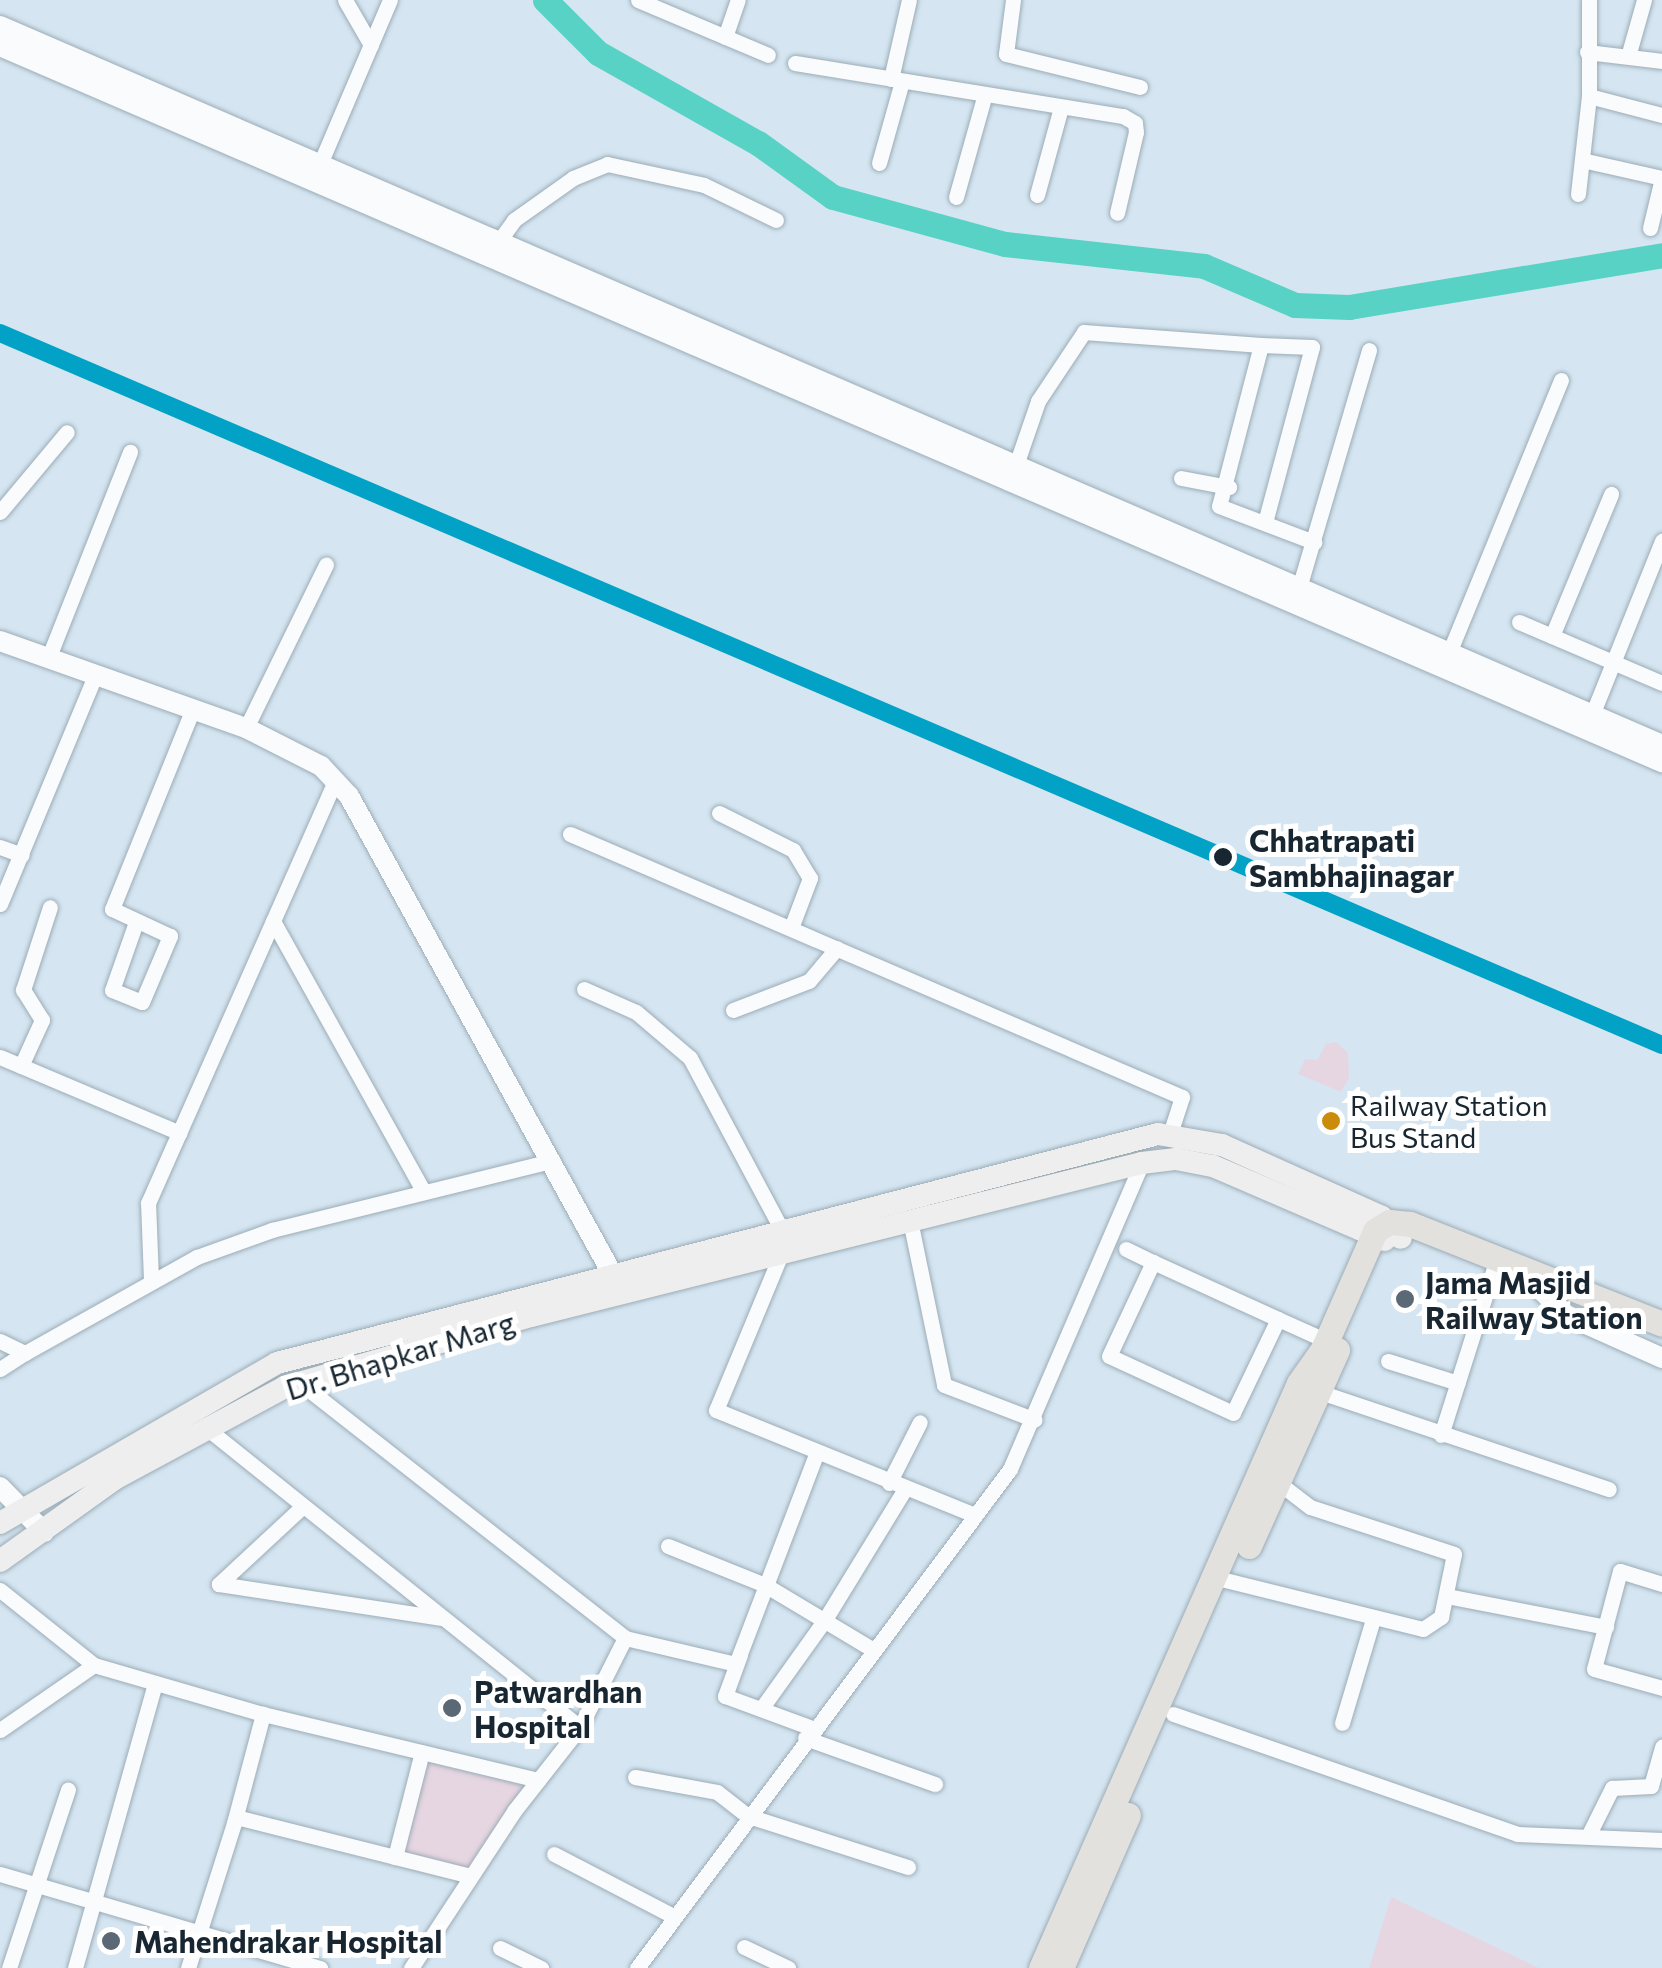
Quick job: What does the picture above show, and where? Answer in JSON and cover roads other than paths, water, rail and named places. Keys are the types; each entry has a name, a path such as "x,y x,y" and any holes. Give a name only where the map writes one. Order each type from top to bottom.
{"main road":[{"path":"782,1243 1170,1133 1222,1144 1388,1233"},
{"path":"782,1243 910,1225 1142,1163 1176,1159 1213,1166 1542,1291 1577,1297 1662,1324"},
{"path":"1061,1968 1106,1844 1327,1341 1388,1233 1410,1224 1577,1297 1662,1342"},
{"path":"1309,1387 1388,1233"},
{"name":"Dr. Bhapkar Marg","path":"1,1521 277,1362 612,1274 782,1243"},
{"name":"Dr. Bhapkar Marg","path":"0,1561 116,1478 204,1426 300,1382 531,1316 624,1297 782,1243"},
{"path":"1040,1968 1173,1714 1224,1580"}],"street":[{"path":"344,0 371,45"},
{"path":"316,172 390,0"},
{"path":"638,0 768,55"},
{"path":"725,37 738,0"},
{"path":"879,163 909,0"},
{"path":"1013,0 1006,54 1140,87"},
{"path":"1578,194 1589,96 1589,0"},
{"path":"1629,53 1644,0"},
{"path":"0,26 316,172 1662,762"},
{"path":"0,46 499,241 1662,745"},
{"path":"1587,52 1629,53 1662,62"},
{"path":"795,64 1061,106 1135,123 1118,213"},
{"path":"956,196 985,94"},
{"path":"1589,96 1662,116"},
{"path":"1037,195 1061,106"},
{"path":"1582,160 1662,178 1650,228"},
{"path":"499,241 514,220 573,178 607,164 704,184 776,220"},
{"path":"1016,465 1038,401 1084,332 1312,347 1265,523"},
{"path":"1261,345 1229,487 1219,506 1314,542"},
{"path":"1299,588 1369,350"},
{"path":"1449,653 1561,380"},
{"path":"0,512 67,432"},
{"path":"48,659 130,452"},
{"path":"1181,478 1229,487"},
{"path":"1552,636 1611,494"},
{"path":"1592,715 1662,540"},
{"path":"246,728 326,565"},
{"path":"1519,622 1656,681 1662,664"},
{"path":"0,641 191,713 246,728 321,766 336,782 624,1297"},
{"path":"0,904 95,676"},
{"path":"136,922 112,990 142,1002 170,936 112,909 191,713"},
{"path":"151,1280 148,1203 336,782"},
{"path":"719,813 793,850 810,878 791,928"},
{"path":"570,834 1182,1098 1170,1133"},
{"path":"0,846 22,855"},
{"path":"22,1066 42,1020 23,990 50,907"},
{"path":"274,921 424,1192"},
{"path":"733,1010 809,981 837,948"},
{"path":"584,989 636,1012 690,1058 782,1243 716,1410 816,1456 975,1515"},
{"path":"0,1057 180,1133"},
{"path":"0,1369 151,1280 272,1230 550,1161"},
{"path":"637,1968 872,1648 1010,1469 1035,1420 1142,1163"},
{"path":"910,1225 944,1384 1035,1420"},
{"path":"1126,1249 1327,1341"},
{"path":"1153,1262 1110,1356 1233,1413 1278,1318"},
{"path":"1442,1435 1493,1271"},
{"path":"1542,1291 1566,1315 1662,1358"},
{"path":"0,1341 24,1354"},
{"path":"1388,1361 1458,1383"},
{"path":"300,1382 625,1638 736,1664 740,1655"},
{"path":"1309,1387 1609,1489"},
{"path":"889,1483 920,1422"},
{"path":"204,1426 580,1726"},
{"path":"816,1456 726,1696 935,1784"},
{"path":"1224,1580 1372,1619 1434,1626 1447,1596 1452,1552 1310,1507 1271,1475"},
{"path":"0,1487 26,1508 44,1532"},
{"path":"761,1709 824,1622 906,1489"},
{"path":"303,1506 219,1584 444,1618"},
{"path":"1,1521 23,1546"},
{"path":"668,1546 765,1585 872,1648"},
{"path":"1662,1584 1620,1572 1594,1669 1662,1688"},
{"path":"0,1590 94,1665 263,1714 538,1780"},
{"path":"1447,1596 1606,1627"},
{"path":"1342,1723 1372,1619"},
{"path":"411,1968 538,1780 580,1726 625,1638"},
{"path":"0,1730 94,1665"},
{"path":"74,1968 156,1683"},
{"path":"188,1968 201,1935 263,1714"},
{"path":"1173,1714 1518,1834 1662,1840"},
{"path":"1588,1836 1612,1788 1651,1786 1662,1747"},
{"path":"395,1857 422,1752"},
{"path":"635,1778 716,1792 748,1816 908,1867"},
{"path":"9,1968 68,1790"},
{"path":"231,1832 236,1817 471,1876"},
{"path":"554,1854 674,1916"},
{"path":"0,1874 94,1906 320,1968"},
{"path":"500,1948 541,1968"},
{"path":"744,1948 788,1968"}],"waterway":[{"path":"545,0 598,53 758,143 833,197 1005,244 1204,266 1295,305 1349,307 1662,255"}],"place":[{"name":"Chhatrapati Sambhajinagar","path":"1223,857"},
{"name":"Railway Station Bus Stand","path":"1331,1121"},
{"name":"Jama Masjid Railway Station","path":"1405,1299"},
{"name":"Patwardhan Hospital","path":"452,1708"},
{"name":"Mahendrakar Hospital","path":"111,1941"}]}
